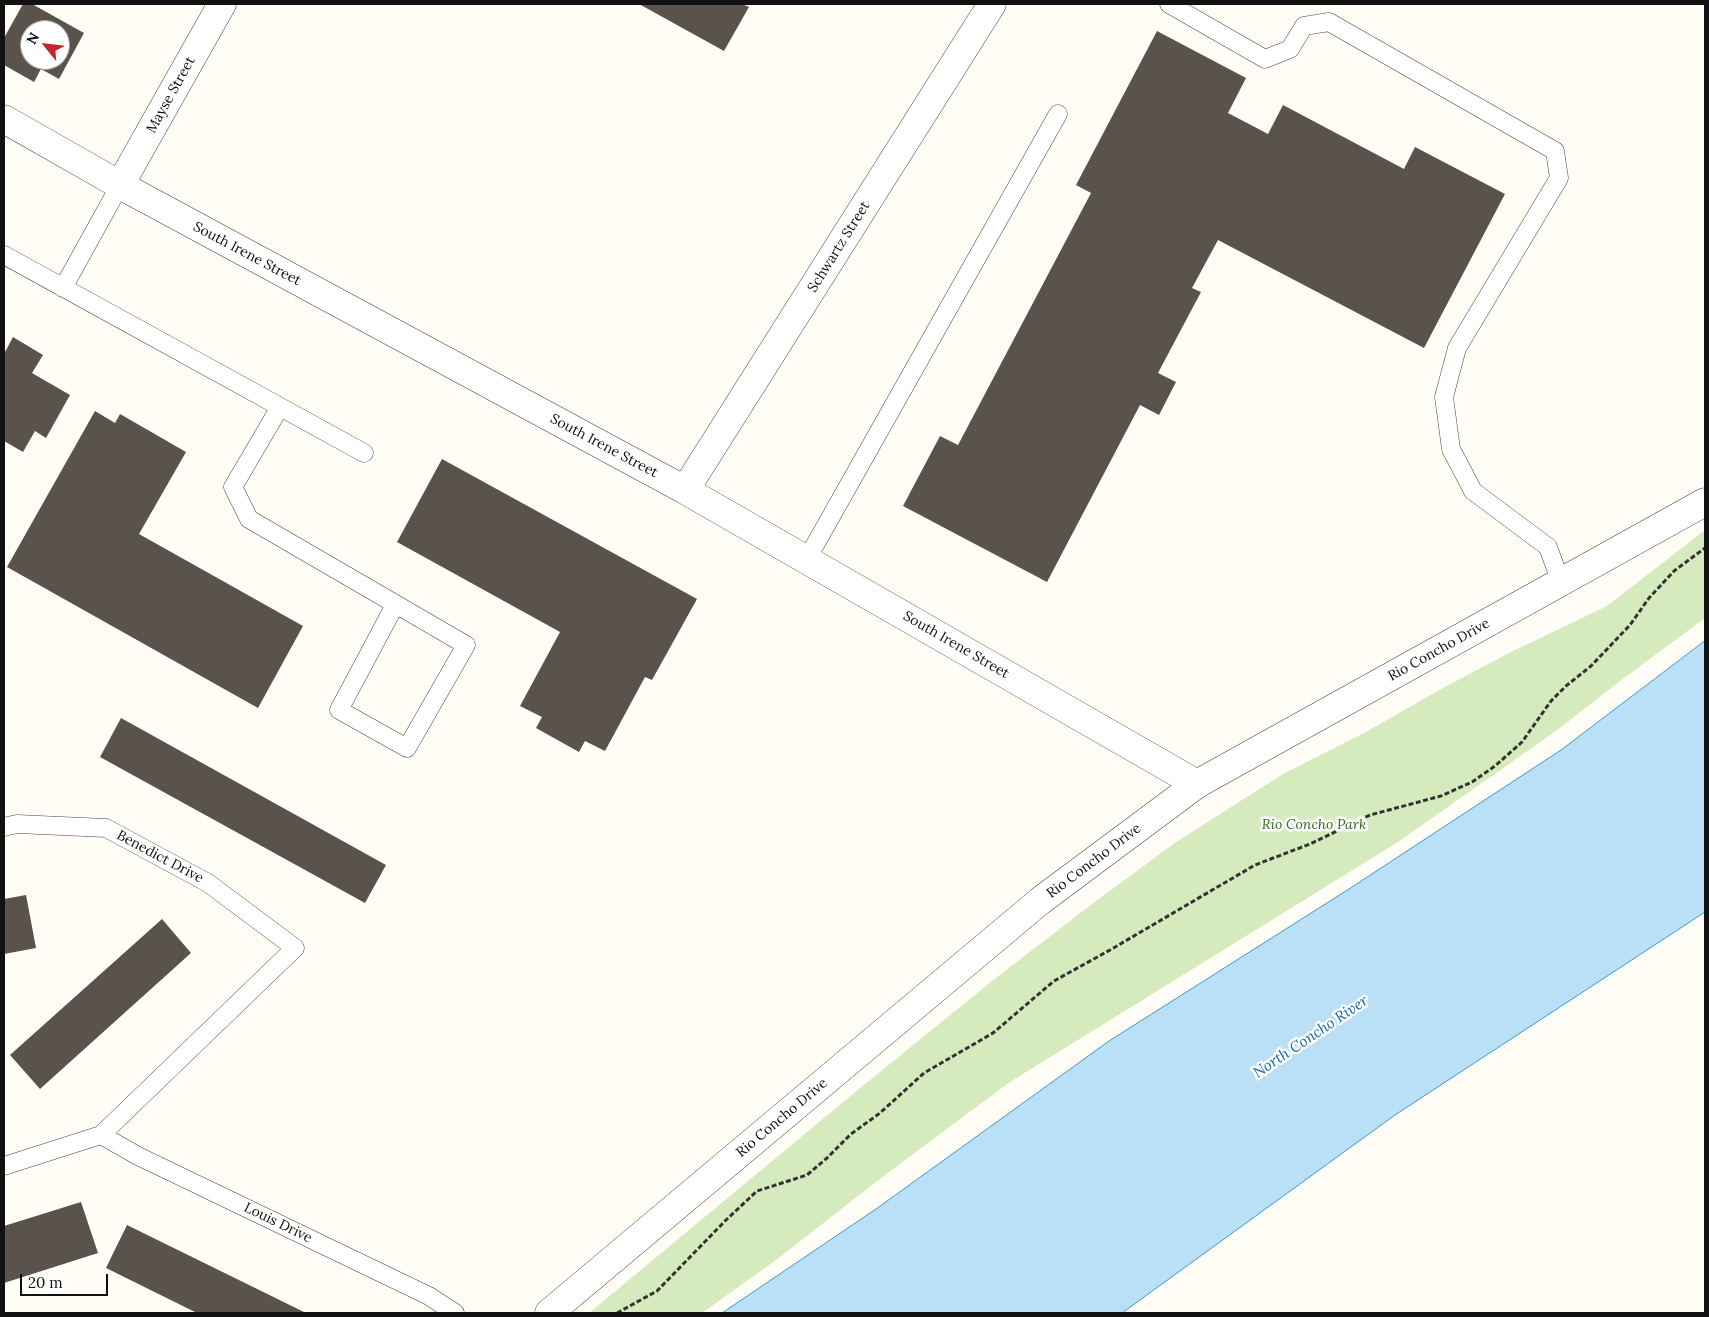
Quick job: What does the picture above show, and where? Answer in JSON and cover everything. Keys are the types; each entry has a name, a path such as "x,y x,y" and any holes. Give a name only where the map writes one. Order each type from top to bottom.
{"street":[{"name":"Mayse Street","path":"120,185 222,4"},
{"name":"Schwartz Street","path":"685,490 990,5"},
{"name":"South Irene Street","path":"4,119 120,185 685,490 1197,784"},
{"name":"Rio Concho Drive","path":"549,1313 1040,901 1197,784 1705,502"}],"lane":[{"path":"1169,4 1265,59 1290,49 1304,26 1328,22 1555,151 1559,178 1457,348 1444,397 1451,449 1473,491 1548,547 1560,583"},
{"path":"807,559 1058,114"},
{"path":"63,288 120,185"},
{"path":"4,255 364,453"},
{"path":"280,407 233,487 249,520 466,645 407,748 339,710 395,605"},
{"name":"Benedict Drive","path":"4,827 17,824 106,828 208,883 295,948 101,1135"},
{"path":"4,1166 101,1135"},
{"name":"Louis Drive","path":"101,1135 138,1156 429,1296 455,1313"}],"path":[{"path":"617,1313 657,1291 757,1191 807,1175 851,1134 880,1113 924,1073 993,1033 1054,981 1255,865 1310,844 1370,815 1441,796 1472,782 1495,766 1522,742 1551,701 1591,666 1630,625 1649,598 1674,571 1705,548"}],"green space":[{"name":"Rio Concho Park","path":"1705,530 1705,618 1560,728 1398,842 1010,1082 881,1178 776,1260 702,1313 589,1313 992,981 1176,842 1283,774 1364,733 1509,653 1607,606"}],"water":[{"name":"North Concho River","path":"1705,641 1705,912 1395,1115 1122,1313 722,1313 876,1209 1109,1041 1349,889 1561,750"}],"building":[{"path":"23,4 32,4 61,20 20,20 20,70 40,70 34,82 4,65 4,38"},
{"path":"639,4 742,4 749,7 724,51"},
{"path":"70,25 84,33 70,59"},
{"path":"1157,31 1246,78 1228,113 1268,134 1283,105 1404,169 1415,147 1505,194 1424,348 1218,240 1192,288 1201,292 1158,373 1176,382 1159,415 1140,405 1047,582 903,506 940,436 958,445 1091,193 1076,185"},
{"path":"43,70 64,70 59,79"},
{"path":"13,337 43,355 32,373 70,395 46,438 35,431 23,452 4,441 4,354"},
{"path":"95,411 115,423 120,414 186,452 139,534 303,626 258,708 7,567"},
{"path":"442,459 697,599 652,680 645,677 605,751 585,741 579,752 536,728 542,717 520,706 560,632 397,542"},
{"path":"121,718 386,865 365,903 100,757"},
{"path":"26,895 36,948 4,954 4,899"},
{"path":"162,919 191,953 40,1089 10,1055"},
{"path":"81,1202 98,1253 4,1283 4,1226"},
{"path":"127,1225 306,1313 197,1313 106,1268"}]}
